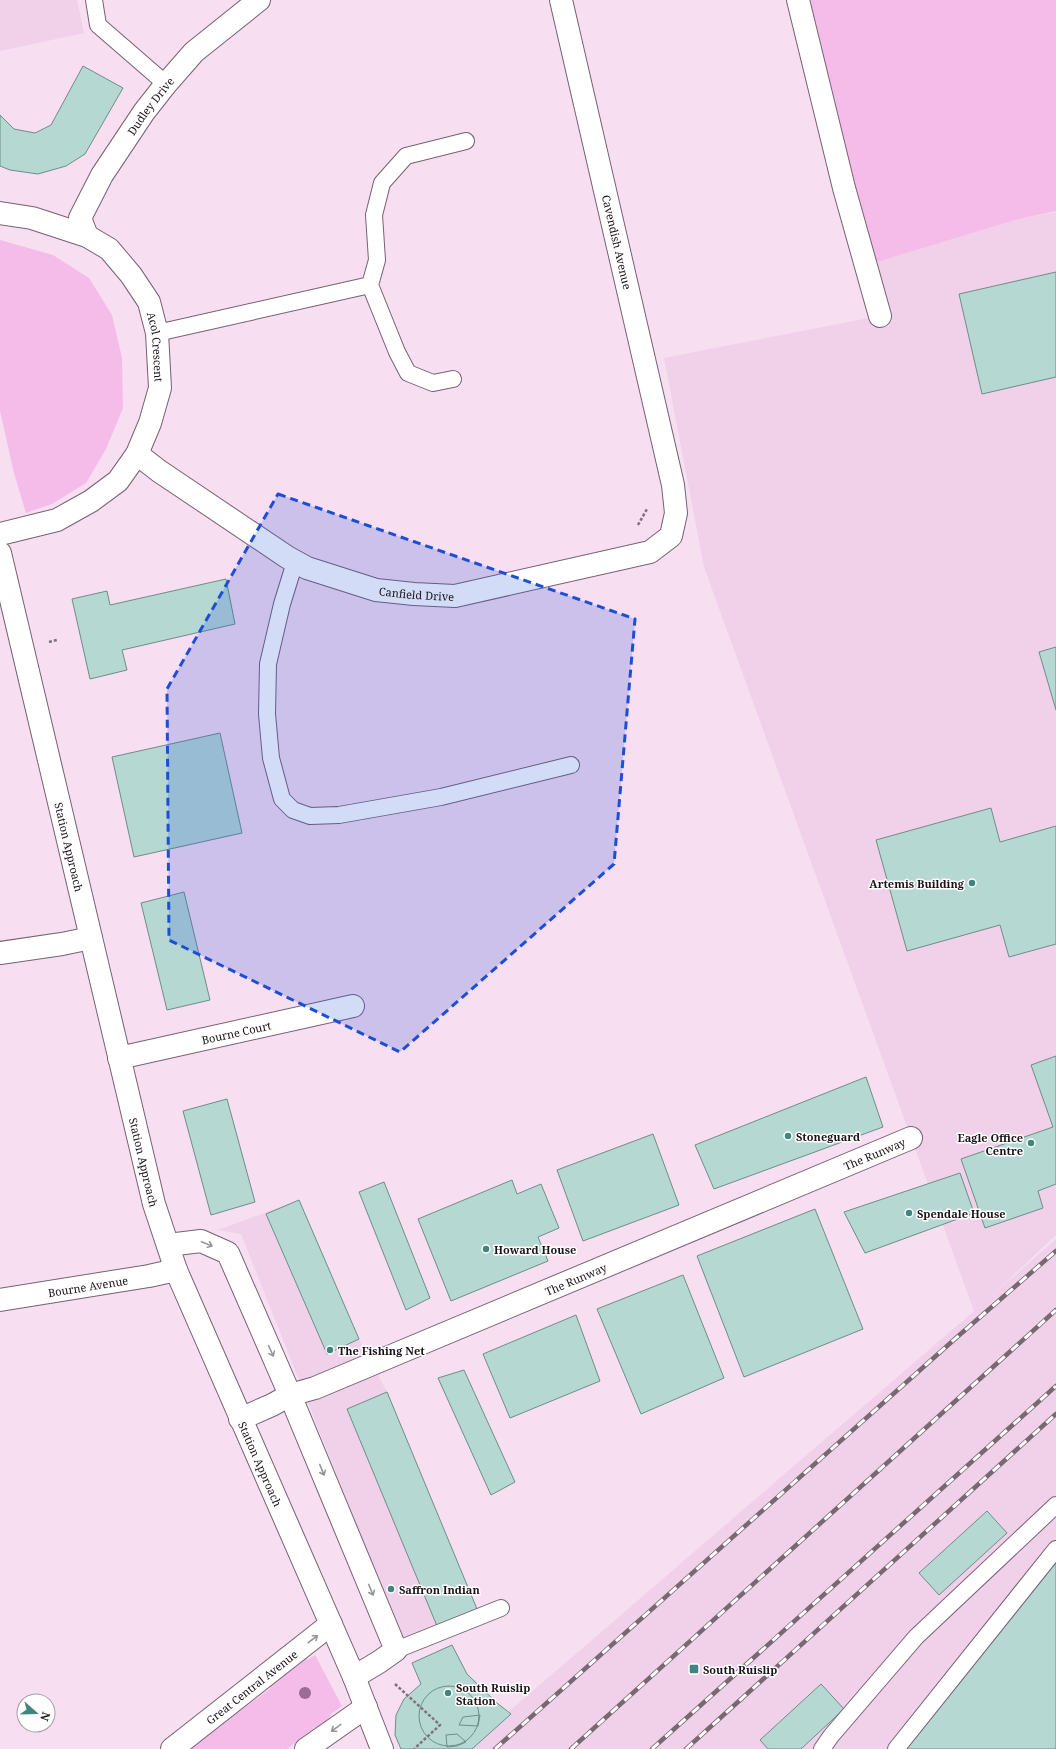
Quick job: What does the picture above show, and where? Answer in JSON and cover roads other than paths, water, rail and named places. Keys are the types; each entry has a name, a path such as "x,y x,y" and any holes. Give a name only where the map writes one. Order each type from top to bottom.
{"street":[{"name":"Dudley Drive","path":"87,236 80,218 102,175 144,112 194,52 259,0"},
{"name":"Cavendish Avenue","path":"561,0 673,485"},
{"path":"798,0 844,188 880,316"},
{"name":"Acol Crescent","path":"0,213 32,218 87,236 109,249 131,275 149,302 157,333 160,388 150,423 137,454 118,481 91,501 57,520 0,534"},
{"name":"Canfield Drive","path":"137,454 159,471 295,562 307,568 376,590 414,594 455,596 650,552 671,536 676,513 673,485"},
{"name":"Station Approach","path":"0,553 6,603 91,938 154,1204 176,1270 240,1419 332,1624 381,1746"},
{"path":"0,953 91,938"},
{"name":"Bourne Court","path":"119,1058 353,1006"},
{"name":"The Runway","path":"240,1419 272,1405 290,1395 315,1388 911,1138"},
{"path":"168,1245 201,1241 228,1253 290,1395 396,1650 354,1677"},
{"name":"Bourne Avenue","path":"0,1300 149,1276 176,1270"},
{"name":"Great Central Avenue","path":"172,1749 332,1624"},
{"path":"306,1749 366,1707"}],"lane":[{"path":"94,0 98,25 166,84"},
{"path":"453,379 433,383 408,373 397,352 370,285 377,260 374,216 382,183 406,156 466,141"},
{"path":"157,333 370,285"},
{"path":"295,562 282,604 268,664 266,714 271,758 278,786 282,799 293,810 310,816 339,815 441,797 571,765"},
{"path":"822,1749 916,1637 1056,1505"},
{"path":"896,1749 1056,1549"},
{"path":"396,1650 501,1608"}],"railway":[{"path":"495,1749 956,1338 1056,1251"},
{"path":"571,1749 1056,1310"},
{"path":"652,1749 1056,1386"},
{"path":"686,1749 1056,1414"}],"place":[{"name":"Artemis Building","path":"972,883"},
{"name":"Stoneguard","path":"788,1136"},
{"name":"Eagle Office Centre","path":"1031,1143"},
{"name":"Spendale House","path":"909,1213"},
{"name":"Howard House","path":"486,1249"},
{"name":"The Fishing Net","path":"330,1350"},
{"name":"Saffron Indian","path":"391,1589"},
{"name":"South Ruislip","path":"694,1669"},
{"name":"South Ruislip Station","path":"448,1693"}]}
